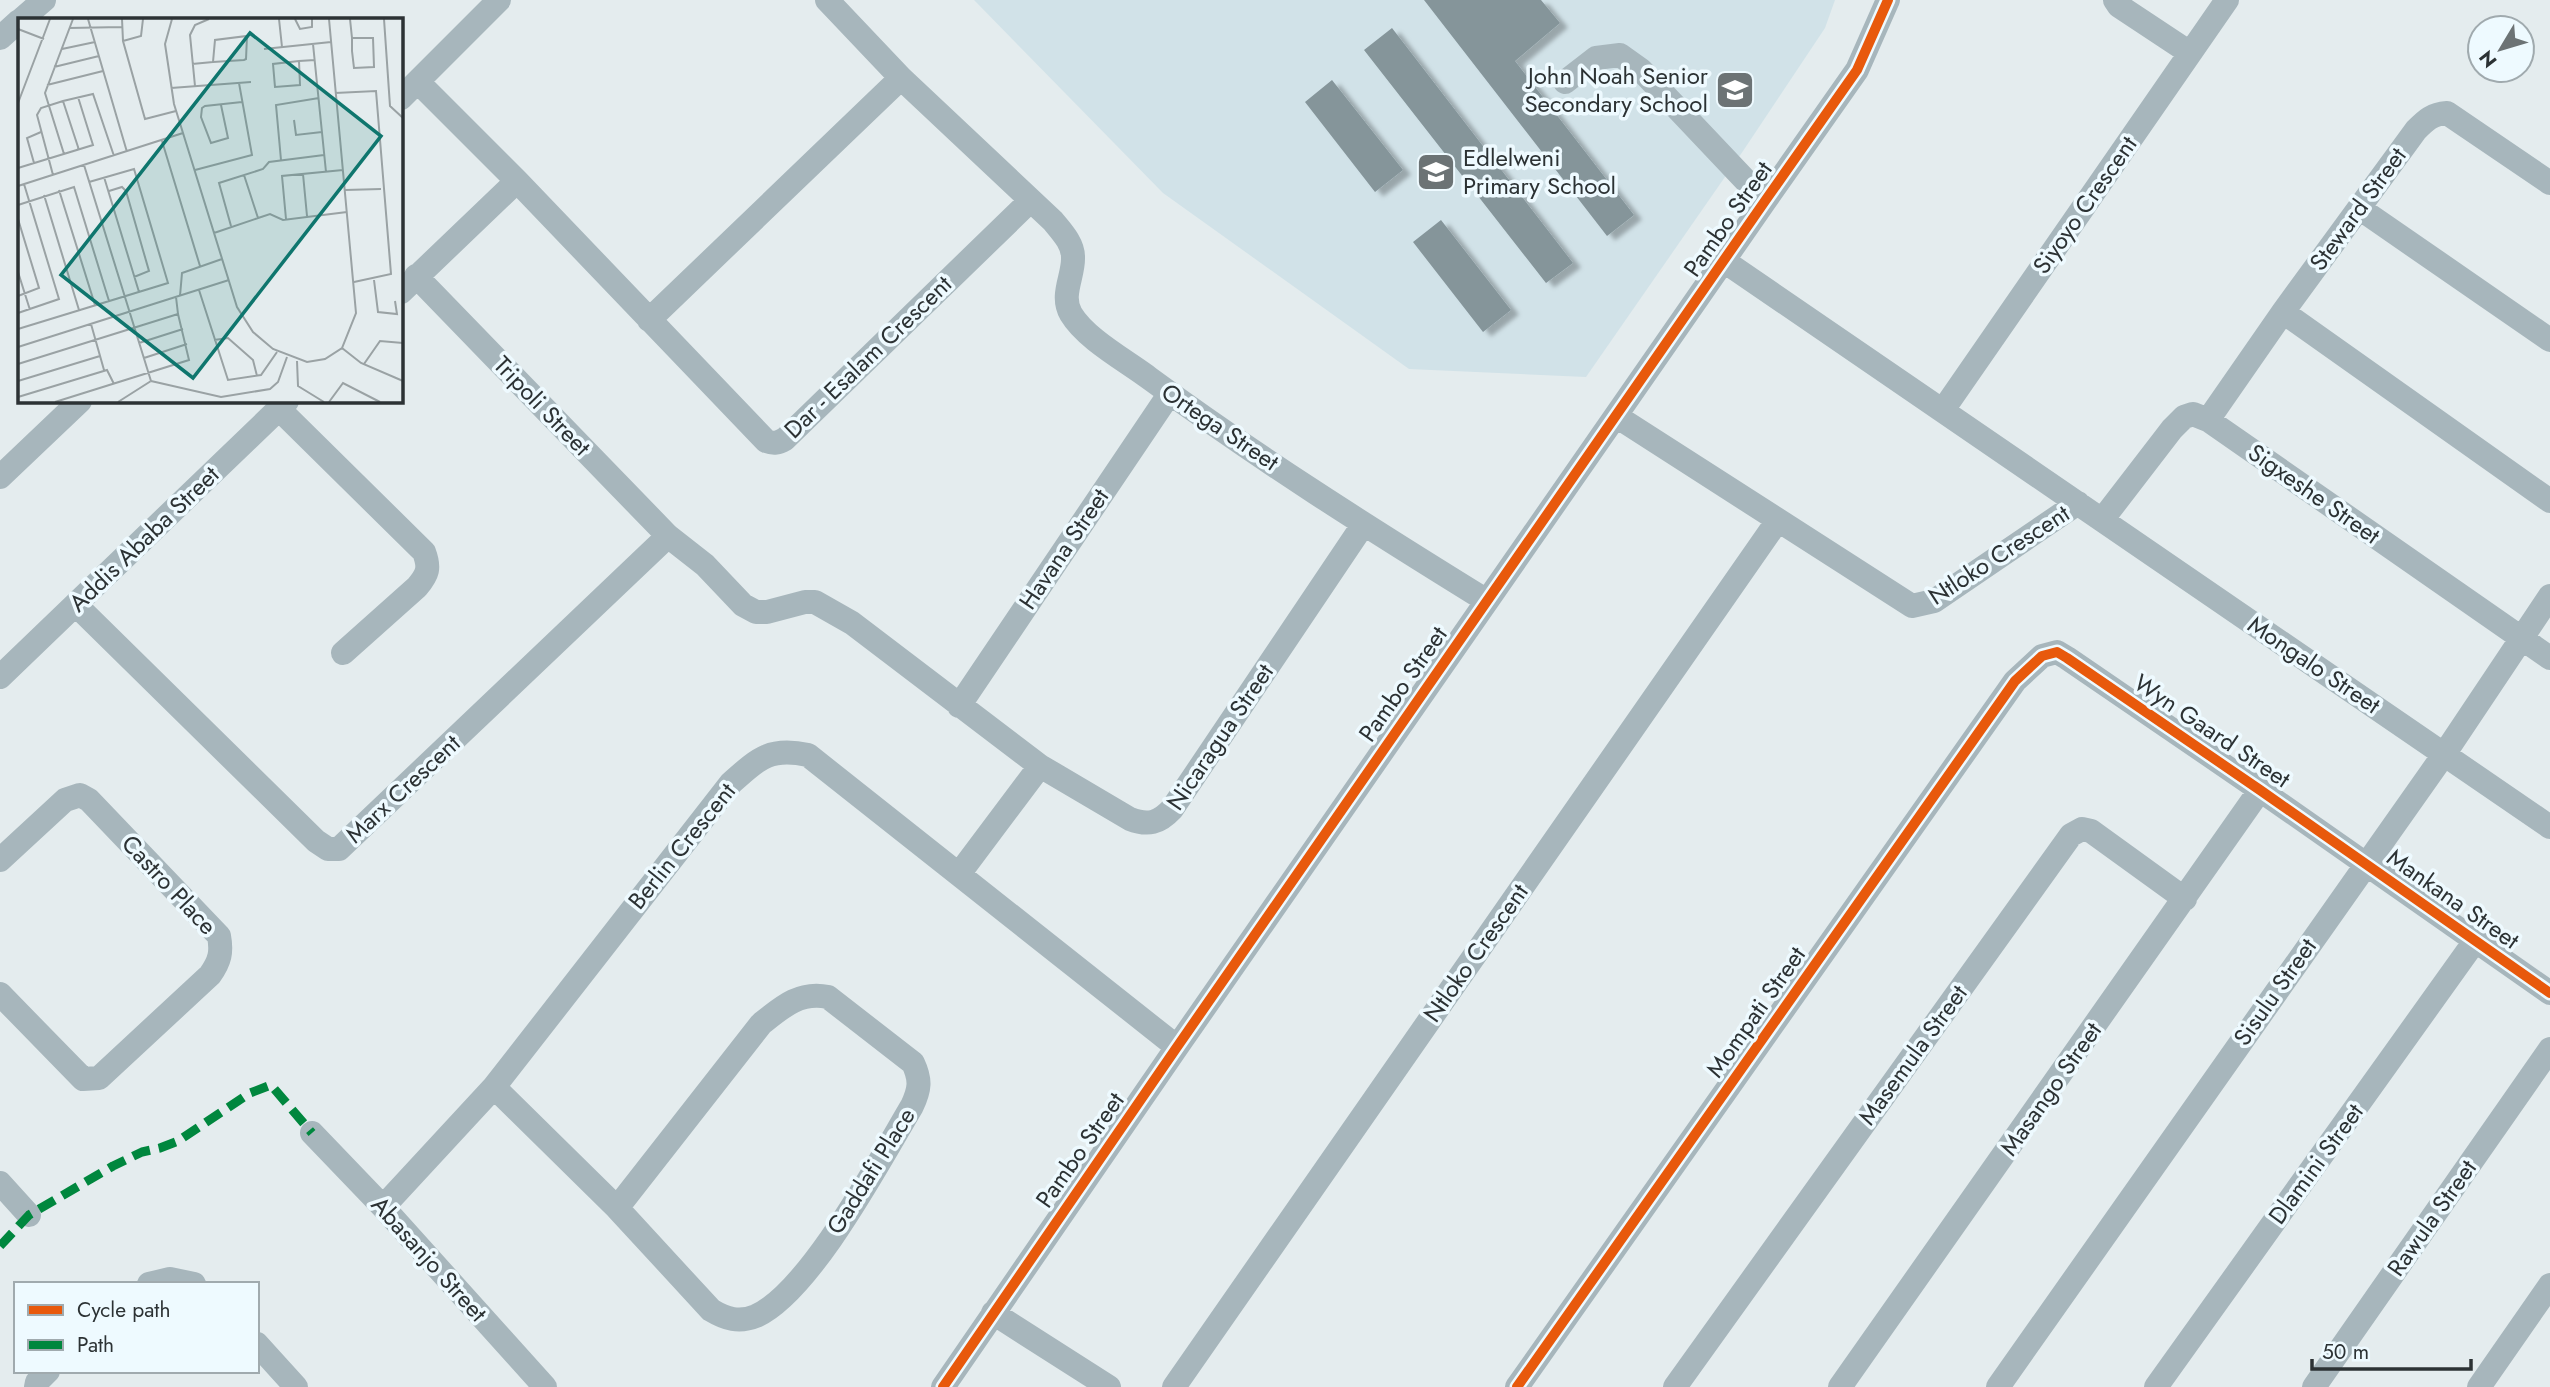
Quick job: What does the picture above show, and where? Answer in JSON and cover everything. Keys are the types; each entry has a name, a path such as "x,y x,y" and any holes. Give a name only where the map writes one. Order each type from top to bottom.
{"street":[{"path":"22,18 44,0"},
{"path":"409,90 499,0"},
{"path":"827,0 901,78 1030,201"},
{"name":"Pambo Street","path":"943,1387 1177,1046 1857,70 1888,0"},
{"path":"2115,0 2119,6 2190,54"},
{"name":"Siyoyo Crescent","path":"1942,410 2227,0"},
{"path":"0,38 18,22"},
{"path":"1565,82 1596,58 1620,55 1641,70 1765,201"},
{"path":"649,320 901,78"},
{"name":"Dar - Esalam Crescent","path":"409,90 517,181 766,441 779,443 1030,201"},
{"name":"Steward Street","path":"2208,420 2283,312 2416,130 2427,119 2436,114 2447,113 2550,183"},
{"path":"409,284 517,181"},
{"name":"Ortega Street","path":"1030,201 1053,220 1069,241 1074,256 1066,291 1070,313 1086,331 1170,393 1363,525 1487,601"},
{"path":"2359,208 2550,340"},
{"path":"1724,261 2078,503"},
{"name":"Tripoli Street","path":"409,284 668,536 705,565 750,609 767,612 805,602 821,605 852,623 959,706"},
{"path":"2283,312 2550,501"},
{"name":"Havana Street","path":"959,706 1170,393"},
{"path":"0,477 79,402"},
{"path":"283,405 424,552 429,564 427,575 417,587 343,653"},
{"name":"Addis Ababa Street","path":"0,677 283,405"},
{"path":"2102,520 2148,458 2184,417 2193,414 2208,420"},
{"name":"Ntloko Crescent","path":"1616,416 1912,606 1934,601 2078,503"},
{"name":"Sigxeshe Street","path":"2208,420 2550,658"},
{"name":"Mongalo Street","path":"2078,503 2550,827"},
{"name":"Ntloko Crescent","path":"1174,1387 1778,520"},
{"name":"Nicaragua Street","path":"959,706 1040,766 1130,819 1142,824 1163,819 1363,525"},
{"name":"Marx Crescent","path":"76,605 316,841 328,849 340,849 668,536"},
{"name":"Sisulu Street","path":"1998,1387 2445,753 2550,596"},
{"name":"Wyn Gaard Street","path":"2032,664 2042,656 2057,652 2365,864"},
{"name":"Mompati Street","path":"1517,1387 2015,681 2032,664"},
{"name":"Berlin Crescent","path":"383,1207 494,1087 731,783 770,754 782,751 808,755 1177,1046"},
{"path":"959,874 1040,766"},
{"name":"Masango Street","path":"1840,1387 2260,790"},
{"name":"Castro Place","path":"0,860 65,800 80,795 89,800 219,936 222,949 219,963 211,975 100,1078 91,1080 83,1079 0,994"},
{"name":"Masemula Street","path":"1675,1387 2071,835 2082,829 2091,831 2185,899"},
{"name":"Mankana Street","path":"2365,864 2550,993"},
{"name":"Dlamini Street","path":"2156,1387 2475,941"},
{"name":"Gaddafi Place","path":"494,1087 617,1208 711,1310 731,1320 758,1315 797,1283 848,1211 912,1106 919,1091 920,1077 913,1063 828,996 815,994 800,998 782,1006 761,1024 617,1208"},
{"name":"Rawula Street","path":"2314,1387 2550,1049"},
{"name":"Abasanjo Street","path":"312,1133 383,1207 545,1387"},
{"path":"0,1183 29,1215"},
{"path":"157,1282 170,1279 184,1282"},
{"path":"2479,1387 2550,1285"},
{"path":"993,1313 1109,1387"},
{"path":"259,1346 296,1387"},
{"path":"36,1387 46,1373"}],"shaded area":[{"name":"Edlelweni Primary School","path":"974,0 1835,0 1825,28 1586,377 1409,369 1163,193"}],"building":[{"path":"1424,0 1541,0 1560,23 1515,61 1634,215 1607,236"},
{"path":"1392,28 1573,263 1546,283 1364,50"},
{"path":"1332,80 1403,170 1375,192 1305,102"},
{"path":"1441,220 1511,310 1483,332 1413,242"}],"marked path":[{"path":"0,1246 29,1215 113,1166 142,1152 178,1141 250,1093 271,1085 312,1133"}],"cycle path":[{"path":"943,1387 1857,70 1888,0"},
{"path":"1517,1387 2015,681 2042,656 2057,652 2067,658 2550,993"}],"place":[{"name":"John Noah Senior Secondary School","path":"1735,90"},
{"name":"Edlelweni Primary School","path":"1436,172"}]}
